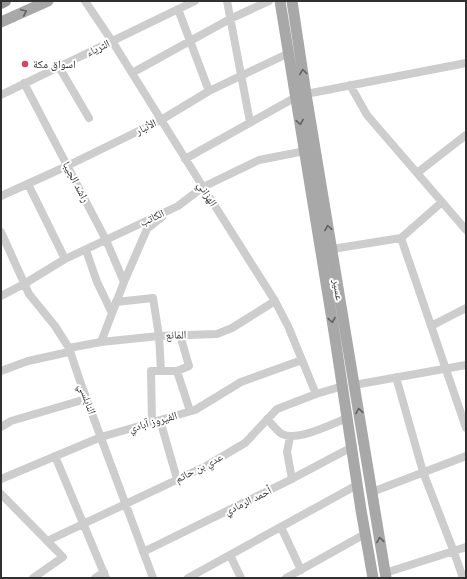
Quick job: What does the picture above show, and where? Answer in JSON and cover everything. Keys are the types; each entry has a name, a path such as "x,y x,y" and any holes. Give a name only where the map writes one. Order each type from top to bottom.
{"highway":[{"path":"1,3 5,1"}],"main road":[{"path":"1,22 48,1"},
{"name":"عسير","path":"280,1 289,53 301,95 332,248 386,576"},
{"name":"عسير","path":"292,1 305,151 343,386 370,577"}],"street":[{"name":"الهزاني","path":"84,1 112,41 275,301 288,326 316,394"},
{"name":"الثرياء","path":"1,94 195,1"},
{"path":"227,1 240,76 250,122"},
{"path":"132,73 230,19 269,1"},
{"path":"178,9 209,91"},
{"name":"الأنبار","path":"1,196 67,166 161,120 209,91 289,53"},
{"path":"185,159 301,95 466,63"},
{"path":"59,67 89,118"},
{"name":"راشد الجيبا","path":"24,83 106,240 124,282"},
{"path":"350,86 367,115 442,202 465,226"},
{"path":"417,173 466,136"},
{"name":"الكاتب","path":"1,296 65,260 178,206 203,187 259,160 305,151"},
{"path":"28,184 65,260"},
{"path":"332,248 401,238 442,202"},
{"path":"101,342 124,282 147,229 178,206"},
{"name":"النابلسي","path":"1,232 4,245 29,294 55,326 69,350 153,578"},
{"path":"401,238 466,428"},
{"path":"86,250 97,282 112,313"},
{"path":"116,302 153,298 160,336 161,371"},
{"name":"المانع","path":"1,371 28,361 101,342 160,336 216,334 232,328 275,301"},
{"path":"431,326 466,308"},
{"path":"177,479 156,421 151,371 177,370 189,366 180,335"},
{"name":"الفيروز آبادي","path":"1,479 101,438 195,410 241,382 302,360"},
{"path":"354,385 466,365"},
{"path":"177,370 190,411"},
{"path":"396,377 423,472 463,578"},
{"name":"عدي بن حاتم","path":"47,541 206,466 245,443 276,409 343,386"},
{"path":"1,427 11,422 86,399"},
{"path":"267,420 281,434 290,436 303,435 347,418"},
{"path":"290,436 287,452 292,479"},
{"name":"أحمد الرمادي","path":"143,552 292,479 352,447"},
{"path":"55,456 105,575 95,578"},
{"path":"372,492 466,456"},
{"path":"188,578 199,575 230,555 357,485"},
{"path":"1,494 63,557 33,578"},
{"path":"281,527 301,570"},
{"path":"286,578 365,534"},
{"path":"386,576 466,547"},
{"path":"230,555 241,578"}],"place":[{"name":"اسواق مكة","path":"25,64"}]}
